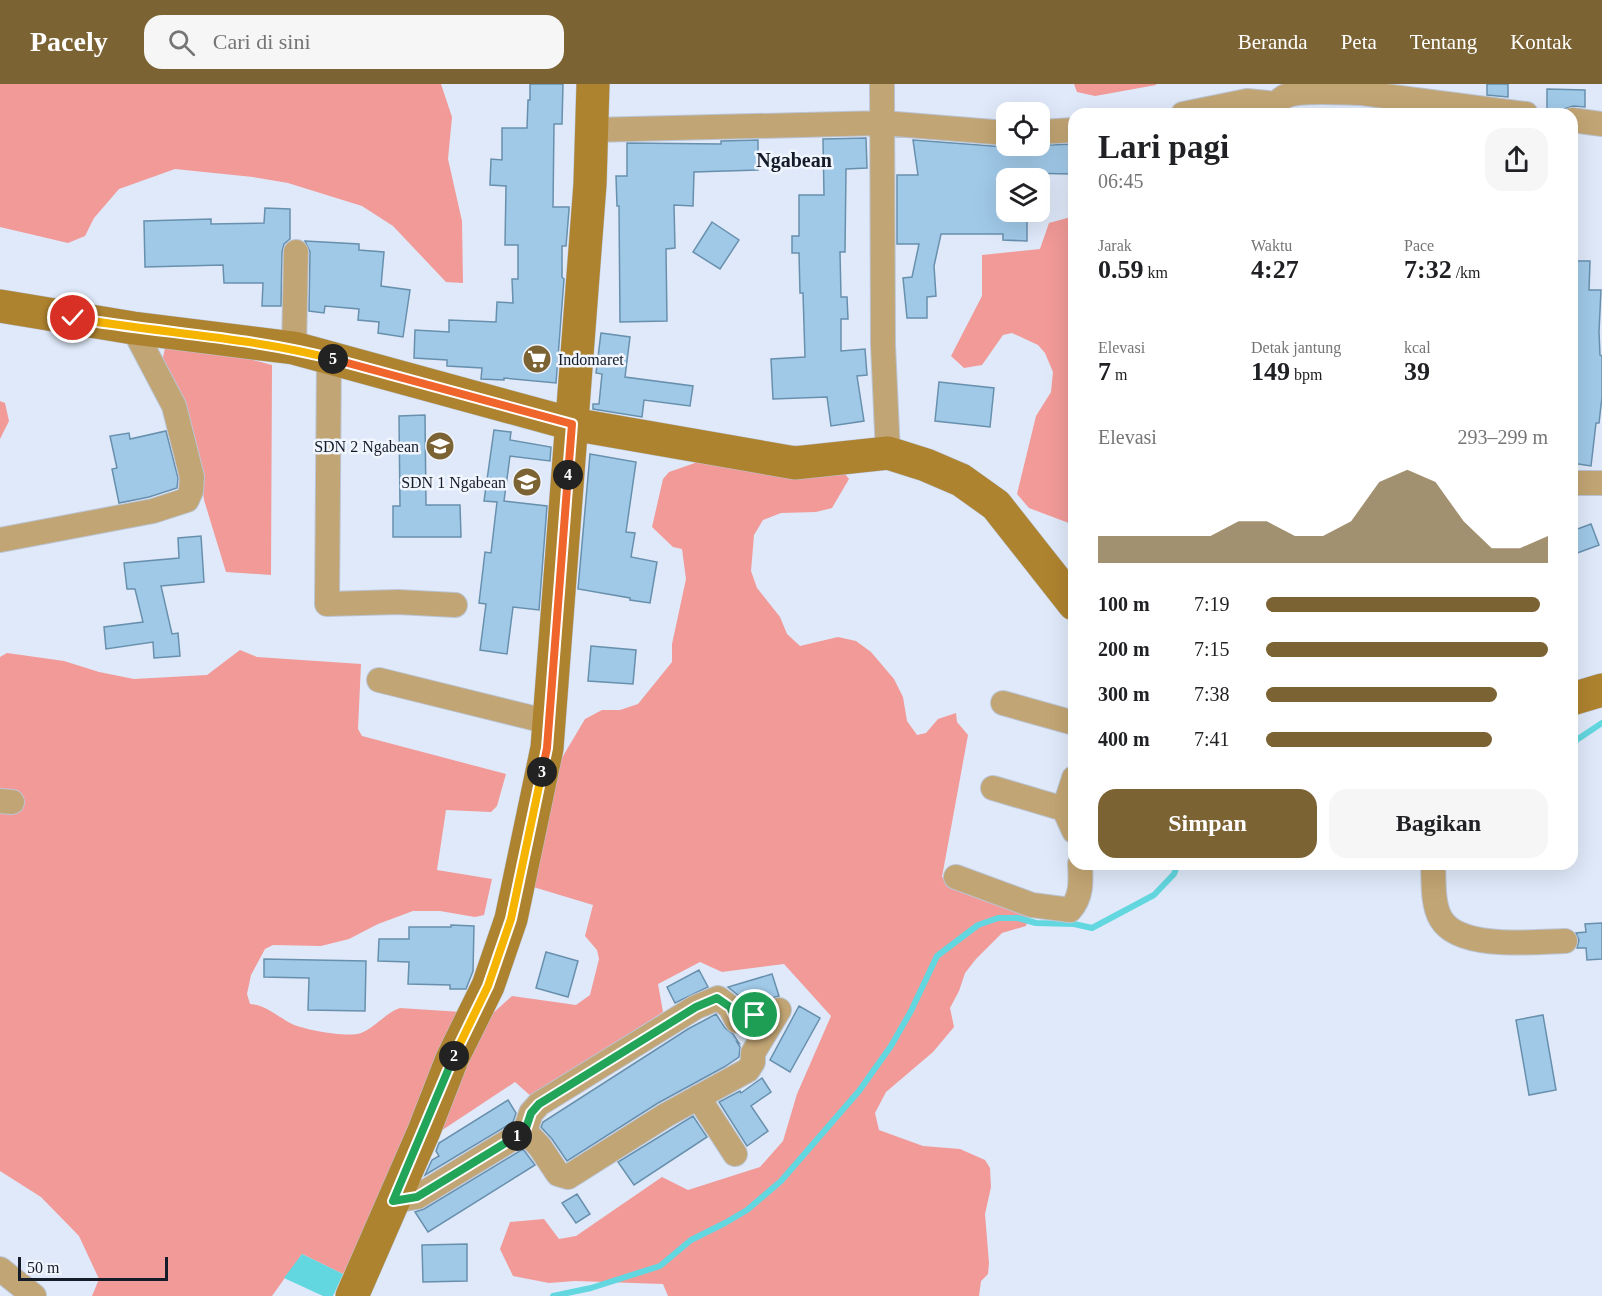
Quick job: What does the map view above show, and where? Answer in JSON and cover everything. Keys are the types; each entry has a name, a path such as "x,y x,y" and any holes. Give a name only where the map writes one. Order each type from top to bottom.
{"street":[{"path":"351,1296 452,1059 488,986 511,919 547,748 590,195 593,84"},
{"path":"882,84 882,345 888,453"},
{"path":"1278,108 1286,96 1362,89 1487,108"},
{"path":"1200,108 1247,92 1275,108"},
{"path":"1578,121 1602,124"},
{"path":"592,130 883,123 996,132"},
{"path":"1050,131 1068,130"},
{"path":"294,348 297,252"},
{"path":"0,306 133,328 294,348 572,424 795,463 888,453 926,465 961,480 996,505 1068,596"},
{"path":"0,540 153,511 187,500 190,495 192,477 174,406 133,328"},
{"path":"329,358 327,604 398,602 455,605"},
{"path":"1578,483 1602,483"},
{"path":"379,680 549,722"},
{"path":"1578,697 1602,690"},
{"path":"1003,703 1068,721"},
{"path":"993,788 1068,820"},
{"path":"956,877 1032,905 1070,910 1078,902 1080,870"},
{"path":"1434,870 1437,907 1441,919 1460,936 1505,942 1565,941"},
{"path":"393,1201 417,1197 525,1131 531,1113 539,1104 696,1007 717,998 730,1007 753,1053 753,1062 748,1070 698,1097 568,1177 558,1174 540,1147 525,1131"},
{"path":"737,1021 779,1010 753,1053"},
{"path":"698,1097 735,1154"},
{"path":"0,1269 34,1296"}],"shaded area":[{"path":"0,84 441,84 452,117 448,159 462,221 463,283 446,282 393,226 362,206 288,183 253,177 175,169 119,189 94,218 85,236 68,243 0,227"},
{"path":"1074,84 1156,85 1095,96 1077,92"},
{"path":"1068,218 1068,523 1029,508 1017,494 1036,416 1051,392 1053,372 1045,353 1038,345 1012,333 1003,335 982,365 964,368 951,356 982,296 982,255 1040,249 1049,223"},
{"path":"165,348 230,354 272,365 271,575 226,572 204,500 201,477 164,366"},
{"path":"0,401 5,403 9,421 0,439"},
{"path":"822,445 849,479 832,508 816,512 781,513 763,520 754,535 751,571 757,588 780,617 787,634 800,646 838,637 856,641 871,652 894,679 903,697 907,721 917,735 926,733 938,719 956,713 957,722 968,735 942,877 1032,905 1026,926 1002,933 965,973 950,1008 954,1027 933,1052 886,1092 875,1113 879,1130 923,1146 960,1149 985,1160 990,1168 991,1187 985,1214 989,1263 988,1274 981,1281 979,1296 668,1296 663,1284 575,1281 549,1283 513,1276 500,1249 510,1222 544,1219 559,1239 576,1236 662,1177 688,1190 760,1167 783,1141 797,1094 831,1016 784,964 722,972 700,962 658,984 663,1012 532,1097 515,1082 400,1158 343,1274 302,1254 272,1296 92,1296 99,1279 79,1236 41,1197 0,1171 0,657 7,653 64,661 99,672 134,679 207,675 240,650 257,657 361,664 358,729 362,736 506,774 497,806 491,812 446,810 437,870 492,879 484,915 475,917 440,911 413,911 378,924 349,939 321,946 273,945 265,949 251,975 247,994 250,1004 267,1009 298,1026 326,1033 347,1035 366,1031 400,1008 492,1014 512,996 576,1005 590,995 599,959 597,950 585,936 593,905 530,886 547,783 585,719 602,710 620,710 638,704 672,662 672,644 686,579 682,549 673,547 652,527 663,479 669,472 741,447"}],"water":[{"path":"302,1254 343,1274 333,1296 323,1296 284,1278"}],"building":[{"path":"530,84 563,84 562,124 554,124 553,207 569,207 569,210 566,246 562,246 562,277 564,279 556,383 504,378 504,380 481,379 482,368 447,366 447,360 414,358 415,330 449,332 449,320 496,322 497,302 513,303 512,279 518,279 518,245 505,245 506,186 490,185 491,159 502,160 502,128 527,128"},
{"path":"1487,84 1508,84 1508,97 1487,95"},
{"path":"1547,89 1585,90 1585,107 1547,108"},
{"path":"866,138 867,168 846,169 845,252 840,252 841,297 847,297 848,319 841,319 841,351 865,349 867,375 857,376 864,421 831,426 827,397 773,399 771,359 805,357 799,253 792,253 792,236 799,236 799,195 824,195 823,139"},
{"path":"758,140 758,170 694,172 693,206 674,205 675,248 666,249 667,321 620,322 619,206 617,206 616,176 627,176 627,143 721,144 721,141"},
{"path":"913,140 996,146 996,156 1050,156 1050,145 1068,144 1068,174 1050,174 1050,168 996,168 996,222 1027,222 1027,241 1003,240 1003,234 941,234 934,266 936,296 927,297 927,318 907,318 903,278 912,277 919,244 897,244 897,175 918,175"},
{"path":"265,208 290,209 290,239 284,244 282,252 281,306 262,306 263,283 224,283 223,265 145,267 144,221 211,219 211,224 264,223"},
{"path":"712,222 739,240 720,269 693,252"},
{"path":"305,241 359,244 359,250 384,252 381,286 410,290 403,337 378,333 379,322 358,320 359,309 325,306 324,313 309,311 310,252"},
{"path":"1578,261 1590,261 1589,290 1601,290 1599,332 1600,355 1602,356 1602,397 1599,423 1596,423 1591,466 1578,464"},
{"path":"601,333 630,337 625,377 693,386 690,406 644,400 642,417 593,409 593,404 599,404 602,374 596,373"},
{"path":"939,382 994,388 990,427 935,421"},
{"path":"425,415 426,505 460,505 461,537 393,537 393,506 400,506 399,416"},
{"path":"494,430 511,432 510,440 551,447 550,461 510,456 504,501 547,506 539,610 513,607 507,654 480,650 486,604 479,603 485,552 491,553 497,502 484,501"},
{"path":"166,431 178,478 177,488 119,503 112,469 117,468 110,436 129,433 130,439"},
{"path":"590,454 636,462 626,532 635,533 631,557 657,562 650,603 578,589"},
{"path":"1591,524 1599,545 1578,553 1578,529"},
{"path":"201,536 204,582 161,586 172,634 178,633 180,656 154,658 153,642 106,649 104,627 143,622 135,589 127,589 124,563 179,558 178,538"},
{"path":"591,646 636,650 633,684 588,681"},
{"path":"1602,923 1602,959 1587,960 1586,948 1577,948 1579,940 1576,933 1586,932 1585,924"},
{"path":"451,925 474,926 473,971 466,989 450,989 450,985 408,984 409,962 378,961 379,939 409,939 409,927 451,927"},
{"path":"546,952 578,961 568,997 536,988"},
{"path":"264,959 366,961 365,1011 308,1010 309,978 264,977"},
{"path":"699,970 708,987 675,1003 667,987"},
{"path":"772,974 779,996 745,1005 739,996 728,987"},
{"path":"799,1006 820,1018 790,1072 770,1060"},
{"path":"716,1014 739,1043 737,1042 740,1047 739,1057 658,1103 567,1161 541,1127 543,1122 688,1029"},
{"path":"1543,1015 1556,1090 1529,1095 1516,1020"},
{"path":"762,1078 771,1092 751,1106 768,1131 747,1146 719,1102 740,1091 741,1093"},
{"path":"508,1100 516,1113 513,1122 425,1175 432,1160 439,1156 436,1151 439,1143"},
{"path":"693,1116 707,1137 634,1185 618,1162"},
{"path":"523,1149 535,1165 428,1232 415,1212 424,1209"},
{"path":"577,1194 590,1214 576,1223 562,1203"},
{"path":"467,1244 467,1281 423,1282 422,1245"}],"waterway":[{"path":"1578,739 1602,723"},
{"path":"553,1296 591,1288 660,1266 691,1240 747,1210 781,1181 859,1091 891,1046 911,1011 937,956 978,925 998,918 1018,918 1036,923 1074,924 1092,928 1154,895 1176,870"}],"place":[{"name":"Indomaret","path":"537,359"},
{"name":"SDN 2 Ngabean","path":"440,446"},
{"name":"SDN 1 Ngabean","path":"527,482"}],"district":[{"name":"Ngabean","path":"794,160"}],"route":[{"path":"73,318 133,328 294,348 572,424 547,748 511,919 488,986 452,1059 393,1201 417,1197 525,1131 531,1113 539,1104 696,1007 717,998 730,1007 737,1021 743,1021 755,1015"}]}
